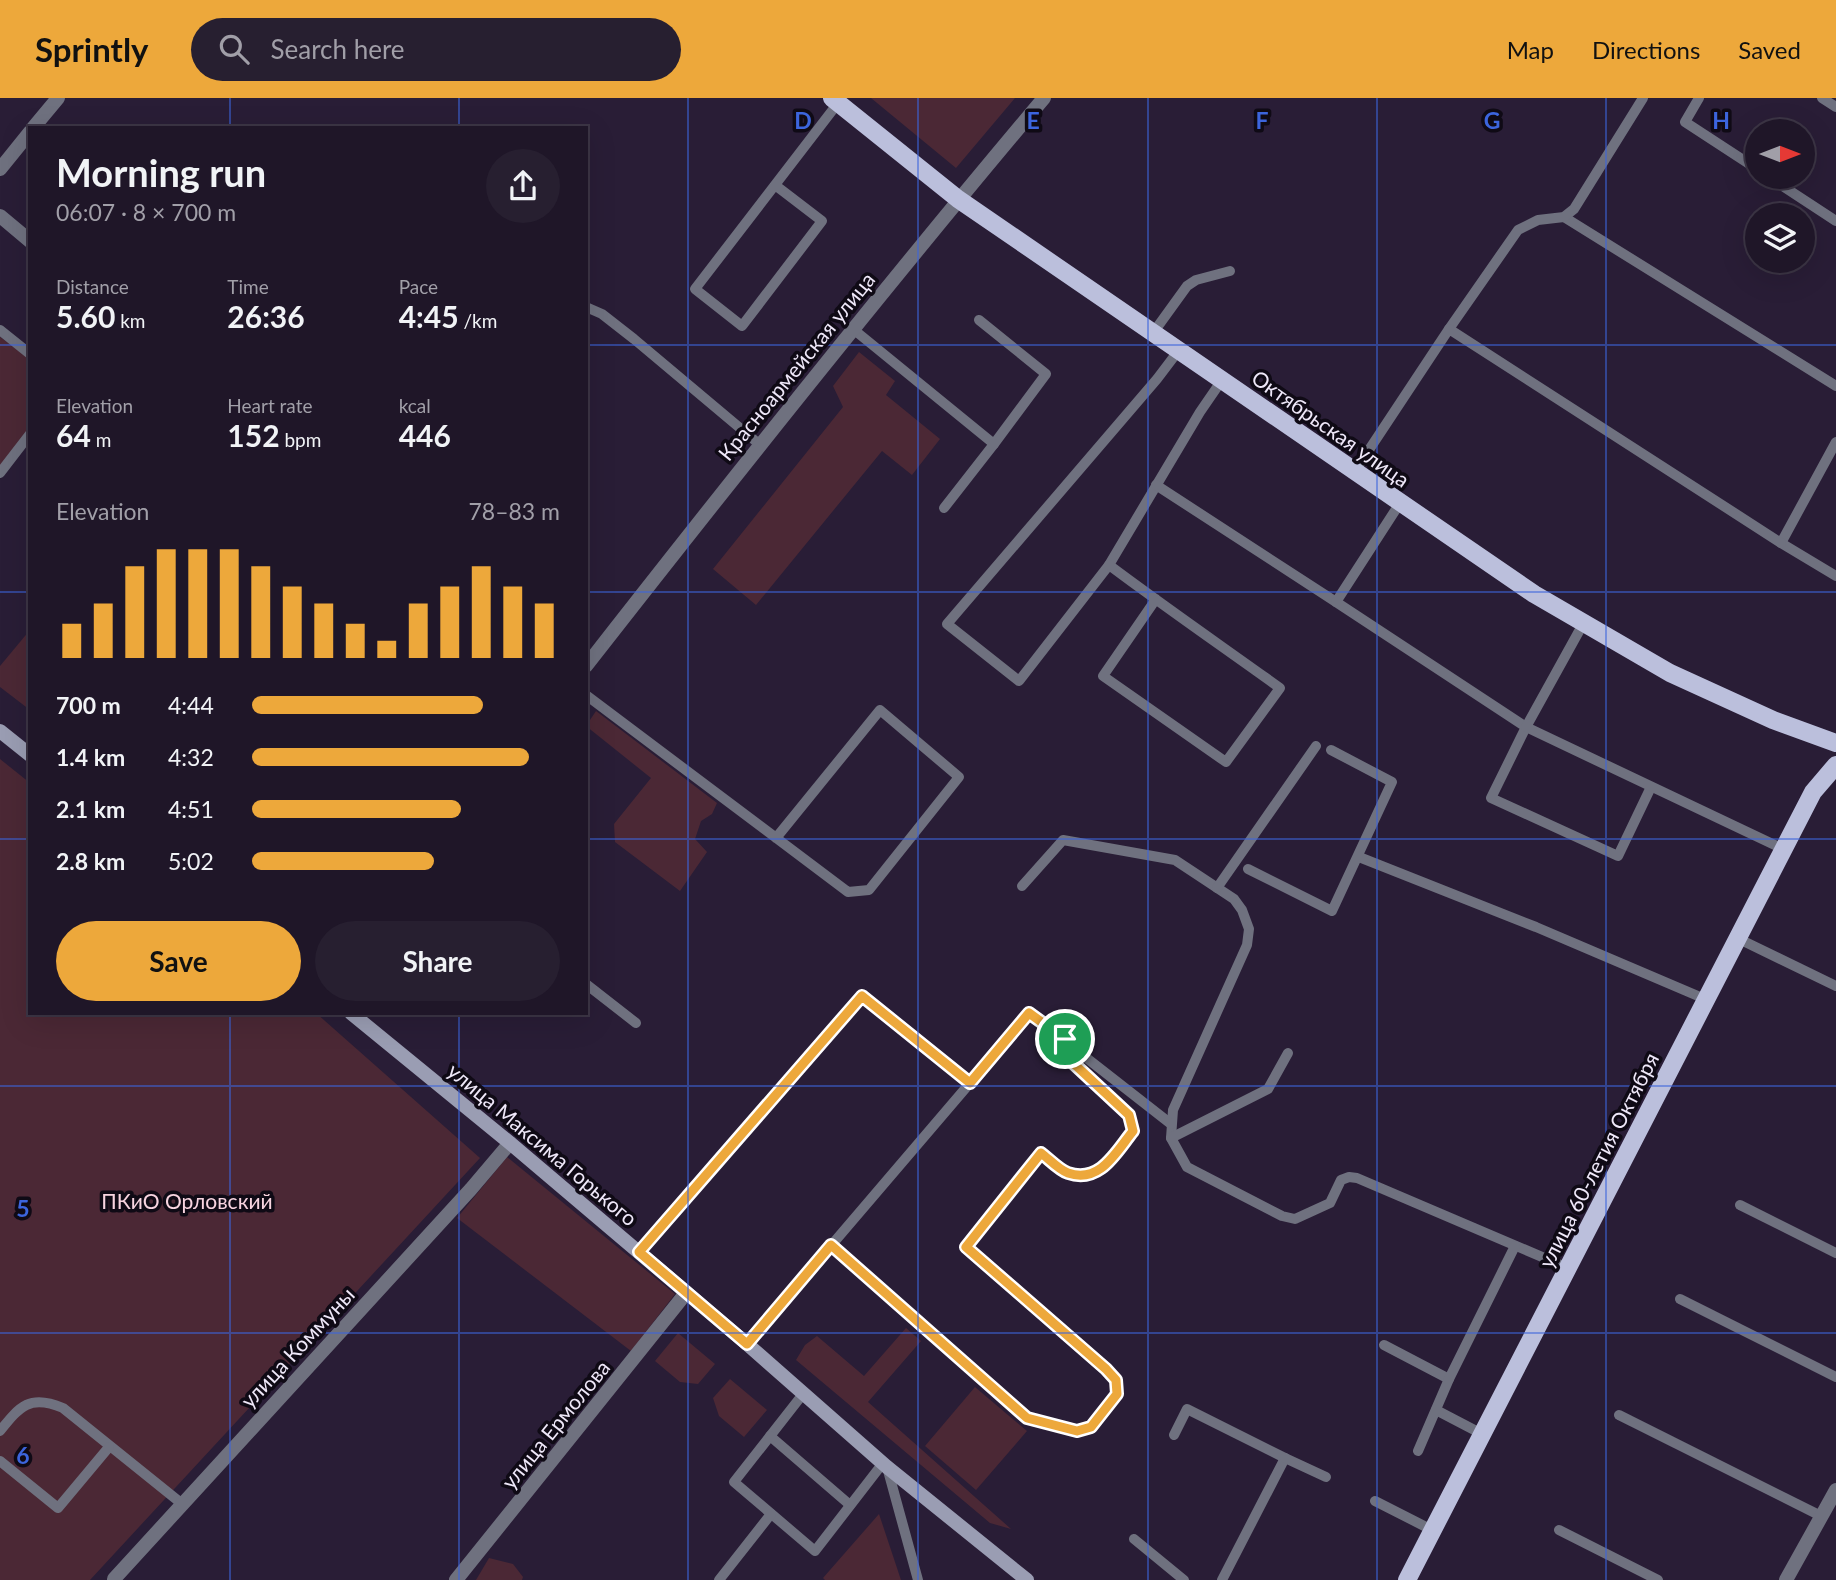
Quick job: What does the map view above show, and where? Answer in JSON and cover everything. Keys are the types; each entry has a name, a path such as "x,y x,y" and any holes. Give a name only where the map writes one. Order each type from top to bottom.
{"main road":[{"name":"Октябрьская улица","path":"835,101 958,200 1534,594 1670,673 1773,720 1836,743"},
{"path":"0,731 28,753"},
{"name":"улица 60-летия Октября","path":"1407,1580 1813,792 1836,765"},
{"name":"улица Максима Горького","path":"353,1015 639,1252 885,1465 1027,1580"}],"street":[{"path":"35,126 58,98"},
{"name":"Красноармейская улица","path":"588,663 760,444 1044,98"},
{"path":"0,169 28,134"},
{"path":"0,216 28,239"},
{"name":"улица Коммуны","path":"114,1579 510,1143"},
{"name":"улица Ермолова","path":"456,1580 686,1293"},
{"path":"1786,1580 1836,1490"}],"lane":[{"path":"1355,471 1518,230 1538,220 1564,217 1574,209 1643,98"},
{"path":"1699,98 1685,122 1745,161"},
{"path":"1822,98 1836,107"},
{"path":"775,185 822,221 741,326 695,289 835,101"},
{"path":"1787,189 1836,221"},
{"path":"1564,217 1836,386"},
{"path":"1153,333 1187,286 1196,280 1230,271"},
{"path":"588,308 602,314 635,339 760,444"},
{"path":"944,508 1046,374 979,320"},
{"path":"853,329 994,444"},
{"path":"1449,329 1836,576"},
{"path":"0,330 28,352"},
{"path":"1179,351 947,624 1019,681 1109,565 1222,380"},
{"path":"0,474 28,437"},
{"path":"1782,543 1836,442"},
{"path":"1156,485 1526,727 1783,849"},
{"path":"1336,602 1400,503"},
{"path":"1109,565 1280,688 1226,762 1103,676 1156,599"},
{"path":"1583,624 1526,727 1491,798 1618,856 1651,787"},
{"path":"588,697 776,838 848,892 869,890 959,777 880,710 776,838"},
{"path":"1217,888 1316,746"},
{"path":"1248,869 1332,911 1392,782 1331,750"},
{"path":"1022,886 1063,841 1175,860 1234,899 1242,910 1249,929 1247,945 1173,1110 1171,1138 1187,1167 1282,1216 1295,1219 1330,1203 1342,1180 1357,1178 1568,1268"},
{"path":"1359,857 1536,927 1705,999"},
{"path":"1737,938 1836,986"},
{"path":"588,986 636,1023"},
{"path":"639,1252 862,996 970,1083"},
{"path":"747,1344 1029,1013 1171,1124"},
{"path":"831,1245 1027,1418 1077,1431 1091,1427 1117,1394 1116,1380 966,1247 1041,1153 1066,1172 1083,1175 1100,1171 1133,1131 1129,1115 1072,1062 1065,1039"},
{"path":"1171,1138 1268,1089 1288,1053"},
{"path":"1740,1205 1836,1253"},
{"path":"1418,1451 1449,1379 1515,1246"},
{"path":"1680,1299 1836,1377"},
{"path":"1384,1345 1449,1379"},
{"path":"803,1394 734,1482 815,1551 885,1465"},
{"path":"0,1431 19,1407 35,1402 50,1402 63,1408 108,1447 181,1503"},
{"path":"1174,1435 1187,1409 1326,1477"},
{"path":"1436,1410 1482,1434"},
{"path":"1619,1415 1821,1516"},
{"path":"770,1436 850,1505"},
{"path":"0,1461 58,1508 108,1447"},
{"path":"1222,1580 1285,1458"},
{"path":"885,1465 918,1580"},
{"path":"1375,1501 1432,1530"},
{"path":"719,1580 771,1514"},
{"path":"1559,1530 1658,1580"},
{"path":"1134,1539 1184,1580"}],"green space":[{"path":"871,98 1015,98 956,168"},
{"path":"0,337 28,358 28,430 0,467"},
{"path":"859,352 895,381 886,395 940,439 912,475 882,451 756,605 713,569 843,407 833,386"},
{"path":"28,632 28,708 0,687 0,666"},
{"path":"596,711 717,803 712,814 701,821 695,839 707,852 680,891 615,842 614,824 651,778 588,728"},
{"name":"ПКиО Орловский","path":"0,759 28,781 28,1015 318,1015 480,1158 90,1580 0,1580"},
{"path":"507,1157 675,1294 631,1351 457,1218"},
{"path":"906,1328 921,1341 868,1402 1011,1529 990,1523 796,1360 805,1345 817,1336 864,1376"},
{"path":"678,1333 715,1364 698,1384 680,1382 655,1361"},
{"path":"730,1379 767,1410 744,1437 719,1416 713,1398"},
{"path":"975,1387 1027,1431 976,1490 925,1446"},
{"path":"879,1514 901,1580 825,1580 823,1578"},
{"path":"489,1558 513,1564 523,1577 522,1580 476,1580"}],"route":[{"path":"862,996 970,1083 1029,1013 1065,1039 1072,1062 1129,1115 1133,1131 1100,1171 1083,1175 1066,1172 1041,1153 966,1247 1116,1380 1117,1394 1091,1427 1077,1431 1027,1418 831,1245 747,1344 639,1252 862,996"}]}
